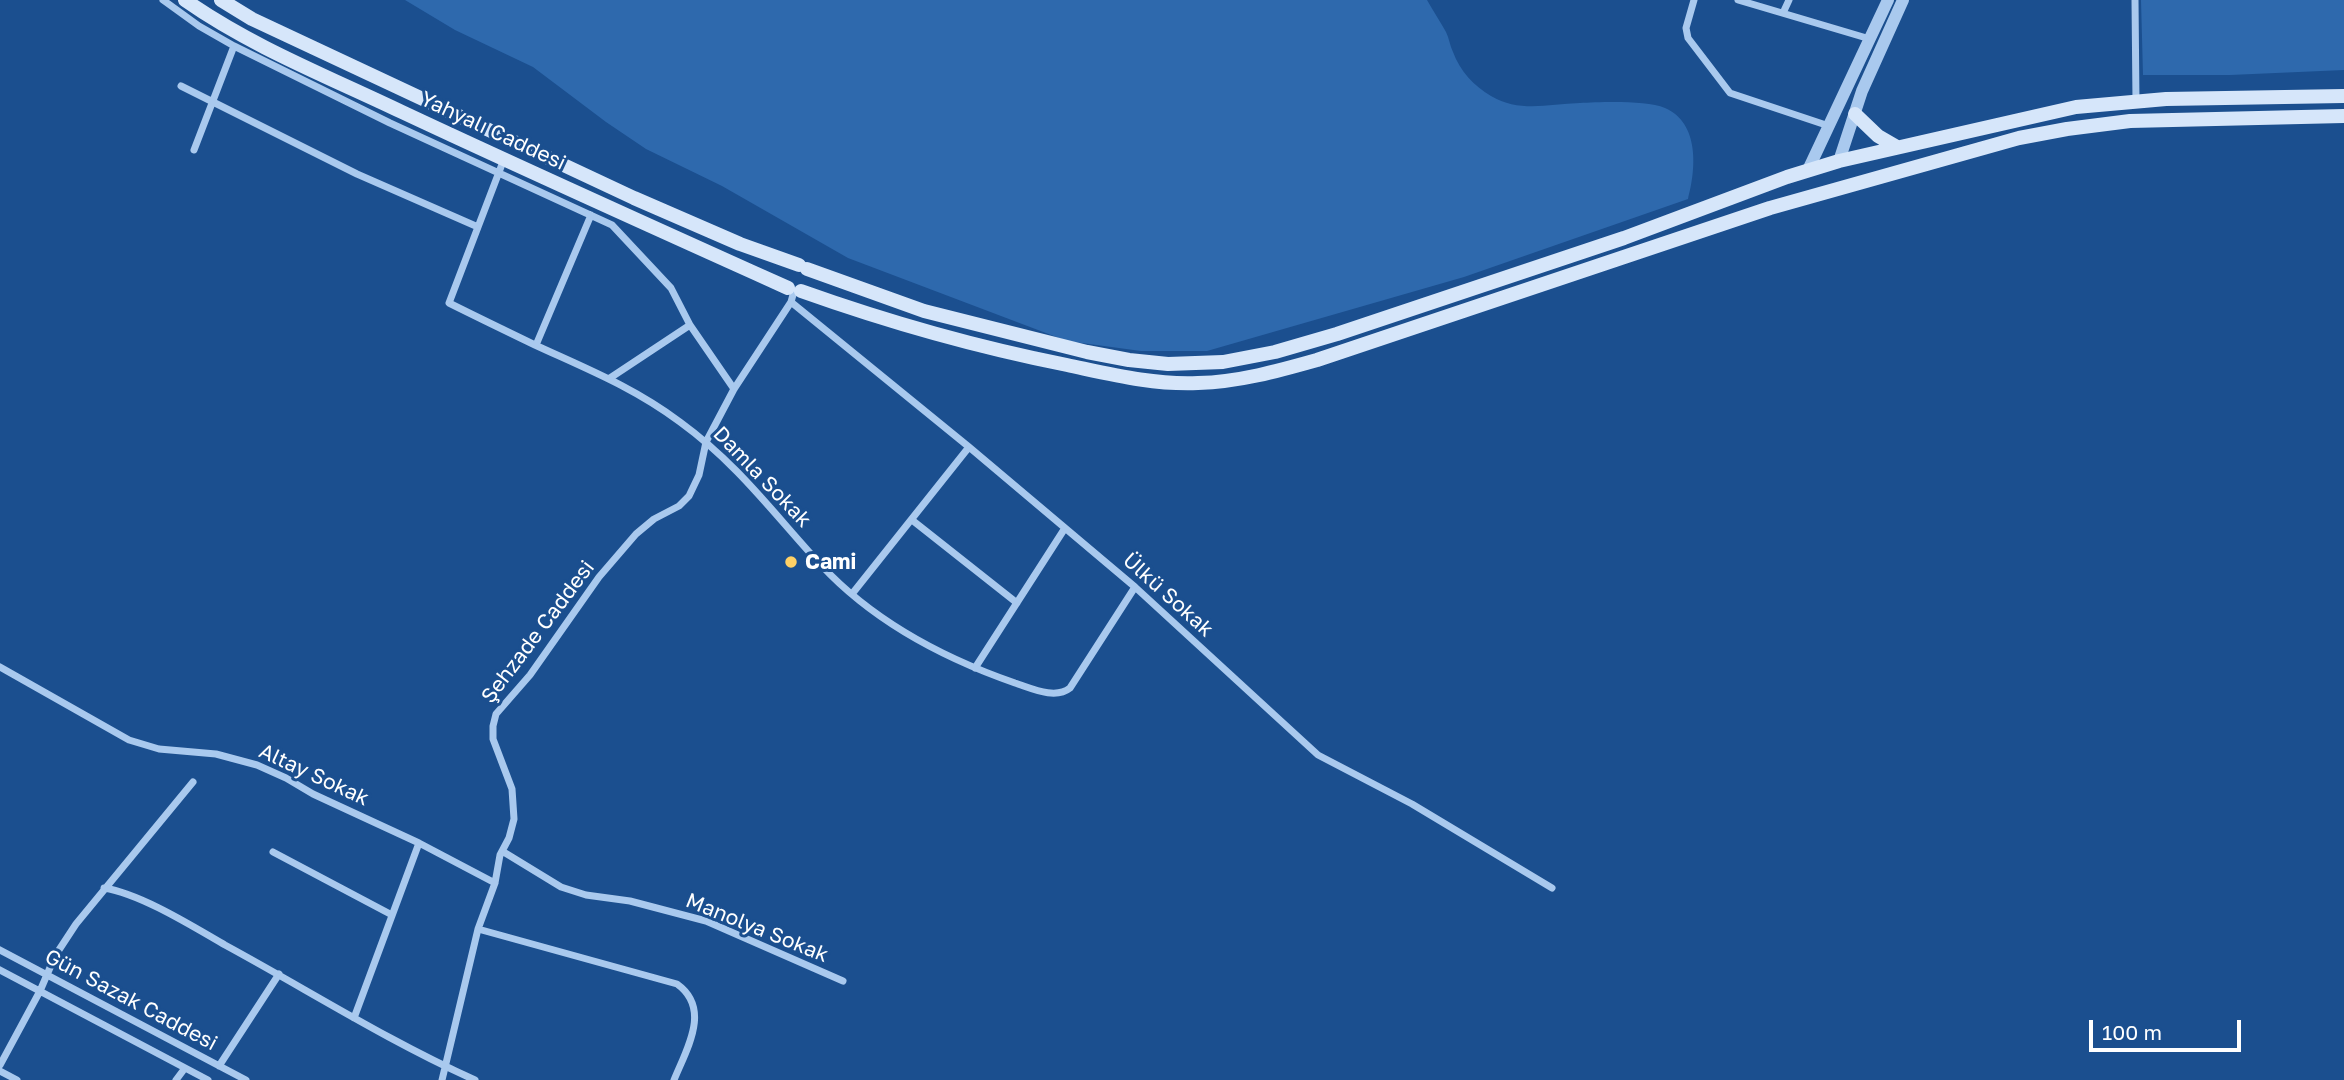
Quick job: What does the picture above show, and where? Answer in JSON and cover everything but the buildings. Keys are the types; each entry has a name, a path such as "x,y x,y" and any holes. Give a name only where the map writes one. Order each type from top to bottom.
{"main road":[{"name":"Yahyalı Caddesi","path":"186,0 228,28 501,166 794,293 927,332 1027,357 1137,380 1178,383 1218,382 1317,360 1814,194 2019,138 2098,124 2163,119 2344,116"},
{"name":"Yahyalı Caddesi","path":"221,0 274,30 564,166 740,244 924,311 1087,352 1168,364 1223,362 1275,352 1337,334 1624,238 1839,161 2076,107 2198,97 2344,96"},
{"path":"1855,114 1878,136 1897,148"},
{"path":"1839,161 1846,186"},
{"path":"1808,170 1814,194"},
{"path":"803,267 810,282 794,293 785,280 787,271 803,267"}],"street":[{"path":"163,0 199,26 234,46 390,123 501,166 612,225 671,289 690,326 734,389"},
{"path":"1693,0 1686,28 1687,35 1731,93 1830,127"},
{"path":"1738,0 1870,39"},
{"path":"1783,13 1789,0"},
{"path":"1808,170 1888,0"},
{"path":"1839,161 1862,91 1903,0"},
{"path":"2134,0 2136,101"},
{"path":"194,150 234,46"},
{"path":"181,86 357,174 478,227"},
{"name":"Damla Sokak","path":"501,166 449,303 610,378 657,406 706,442 759,492 822,565 852,594 901,630 975,668 1052,694 1064,692 1070,688 1135,587"},
{"path":"536,345 591,215"},
{"name":"Şehzade Caddesi","path":"442,1080 478,929 495,883 502,851 512,828 514,809 508,777 493,739 496,714 530,675 599,577 636,534 689,496 699,475 706,442 734,389 794,293"},
{"name":"Ülkü Sokak","path":"794,293 969,447 1135,587 1318,755 1412,804 1552,888"},
{"path":"610,378 690,326"},
{"path":"852,594 969,447"},
{"path":"912,520 1017,603"},
{"path":"975,668 1065,528"},
{"name":"Altay Sokak","path":"0,667 129,740 159,750 216,754 257,765 495,883"},
{"path":"0,1065 65,940 104,888 193,782"},
{"path":"354,1018 419,843"},
{"name":"Manolya Sokak","path":"502,851 561,887 586,895 630,901 706,921 843,981"},
{"path":"273,852 392,915"},
{"path":"104,888 136,898 279,974 354,1018 475,1080"},
{"path":"478,929 677,984 693,1003 695,1023 674,1080"},
{"name":"Gün Sazak Caddesi","path":"0,950 246,1080"},
{"name":"Gün Sazak Caddesi","path":"0,970 208,1080"},
{"path":"219,1066 279,974"},
{"path":"176,1080 185,1068"},
{"path":"0,1071 17,1080"}],"shaded area":[{"path":"405,0 1427,0 1468,77 1491,96 1523,106 1623,102 1665,108 1676,115 1690,136 1693,175 1688,199 1464,277 1207,351 1141,351 1067,341 848,258 722,186 646,149 533,67 455,30"},
{"path":"2141,0 2344,0 2344,70 2230,75 2143,75"}],"place":[{"name":"Cami","path":"791,562"}]}
